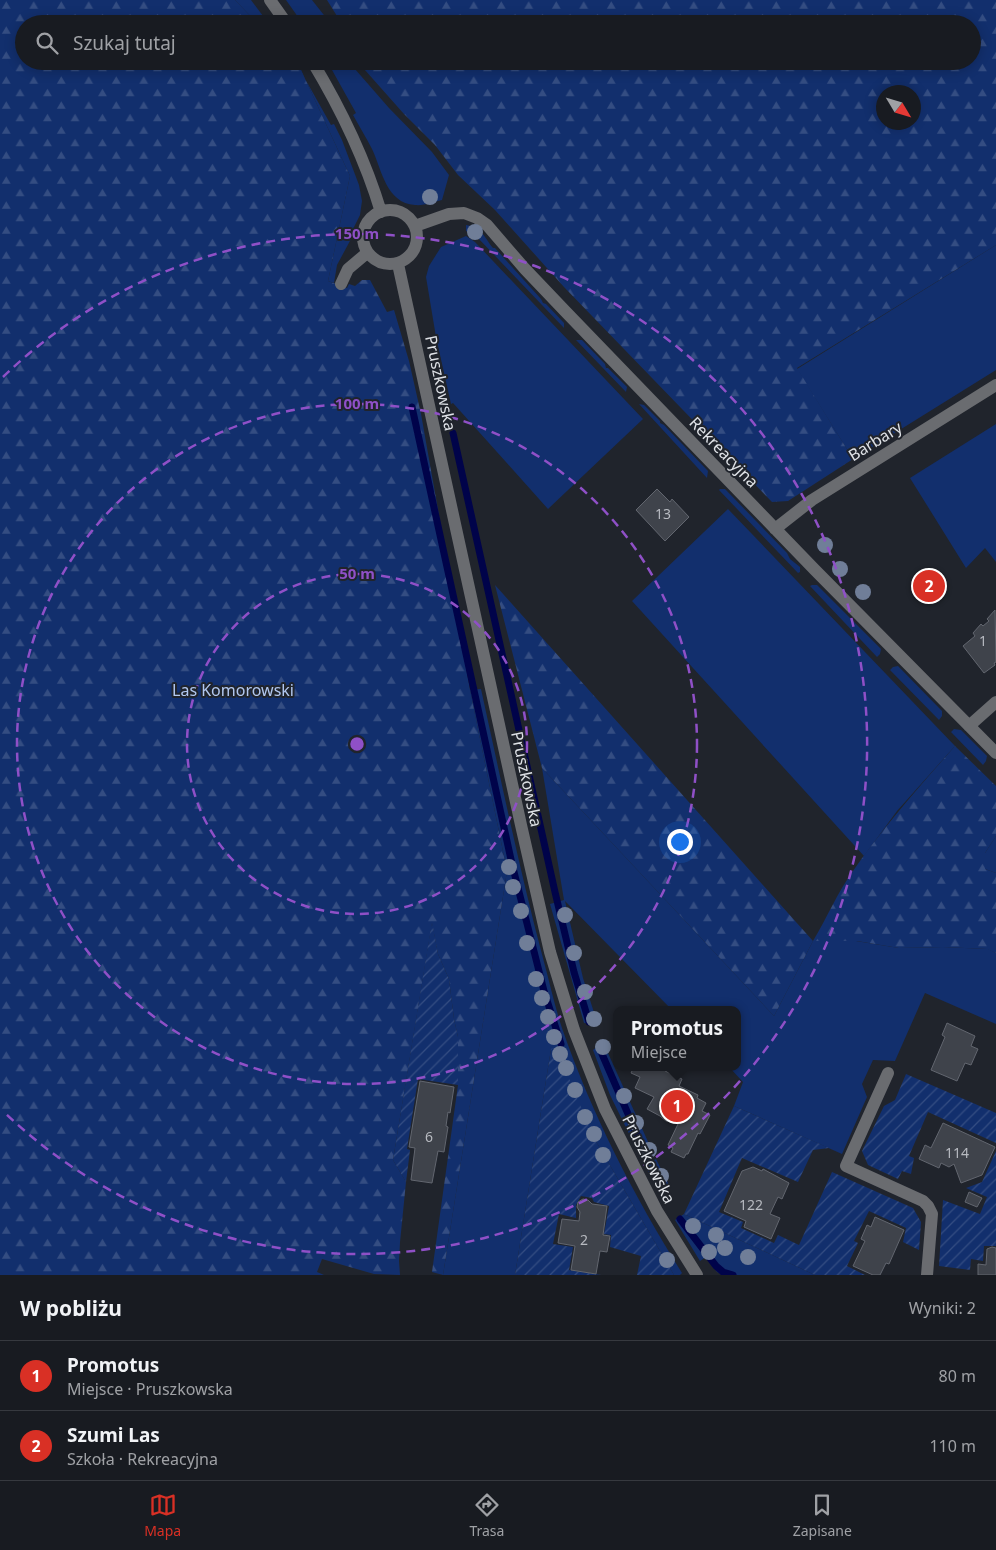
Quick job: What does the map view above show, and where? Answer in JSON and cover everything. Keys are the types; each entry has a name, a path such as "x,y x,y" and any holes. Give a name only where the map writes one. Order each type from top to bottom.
{"street":[{"path":"270,0 281,15"},
{"path":"317,70 357,146 381,212"},
{"path":"393,210 401,212 415,226 417,238 415,249 408,258 398,264 389,265 381,263 373,259 368,253 363,241 364,229 371,218 381,212 393,210"},
{"name":"Rekreacyjna","path":"415,226 440,216 457,213 472,215 482,220 564,311 996,753"},
{"path":"341,284 348,269 368,253"},
{"name":"Pruszkowska","path":"398,264 550,952 574,1030 605,1109 657,1211 697,1275"},
{"name":"Barbary","path":"775,529 812,500 996,385"},
{"path":"969,726 996,702"},
{"path":"888,1073 846,1166 918,1199 928,1206 932,1214 927,1275"}],"green space":[{"name":"Las Komorowski","path":"0,0 235,0 249,15 15,15 15,70 301,70 350,176 328,281 347,288 349,284 355,286 362,280 370,280 387,312 394,310 409,361 421,414 470,690 507,871 443,1275 432,1272 458,1085 458,1037 449,979 438,954 432,923 393,1160 406,1182 400,1242 400,1275 374,1274 322,1259 317,1272 324,1275 0,1275"},
{"path":"235,0 251,0 262,15 249,15"},
{"path":"286,0 312,0 324,15 297,15"},
{"path":"327,0 996,0 996,245 797,368 853,459 788,501 772,502 564,287 495,210 458,175 435,145 404,114 365,70 981,70 981,15 336,15"},
{"path":"332,70 356,70 389,108 432,152 449,175 442,200 415,205 405,203 391,192 372,149 353,115 356,113"},
{"path":"305,79 331,125 334,124 342,140 359,185 362,201 360,215 351,239 337,265 334,283 328,281 350,176"},
{"path":"466,225 476,228 482,233 493,248 543,303 564,323 564,328 478,238 466,231"},
{"path":"466,236 475,242 643,419 548,509 453,403 451,404 436,337 426,277 429,266 441,247"},
{"path":"996,245 996,370 853,459 797,369"},
{"path":"576,340 582,340 605,364 606,368 627,387 626,392"},
{"path":"639,404 644,405 708,471 707,478"},
{"path":"996,424 996,562 985,548 966,568 910,478"},
{"path":"720,489 725,489 787,553 790,559 800,567 800,572 798,573"},
{"path":"728,509 955,746 897,811 864,856 632,601"},
{"path":"495,585 813,941 774,1016 542,768"},
{"path":"817,585 881,649 877,657 810,586"},
{"path":"898,666 942,711 942,716 939,720 890,670"},
{"path":"481,689 527,894 562,1028 600,1123 631,1185 682,1273 680,1275 674,1275 594,1138 551,1049 515,1275 443,1275 507,871 470,690"},
{"path":"954,729 961,730 987,756 983,765 951,732"},
{"path":"955,746 996,786 996,836 985,853 985,869 996,873 996,953 987,949 899,948 857,941 813,941 847,879 865,854 902,807"},
{"path":"542,768 774,1016 813,941 856,941 899,948 988,949 996,953 996,1024 925,993 895,1061 873,1060 862,1084 867,1097 842,1154 734,1106 743,1082 733,1071 741,1071 741,1006 668,1006 565,901 583,978 598,1025 584,1023 550,904 564,900"},
{"path":"996,836 996,873 985,869 985,853"},
{"path":"432,921 438,954 449,979 458,1037 458,1085 418,1079 407,1149 410,1150 406,1182 393,1160"},
{"path":"603,1042 613,1064 613,1071 616,1071 654,1155 640,1156 610,1095 593,1050"},
{"path":"556,1047 594,1138 674,1275 637,1275 641,1256 610,1247 611,1235 604,1234 609,1206 594,1202 592,1198 581,1196 576,1205 576,1218 559,1214 553,1244 573,1247 569,1270 601,1275 515,1275 551,1049"},
{"path":"906,1074 996,1113 996,1143 928,1112 909,1156 914,1158 911,1174 902,1171 898,1179 868,1165 862,1151 884,1106 895,1100"},
{"path":"734,1106 829,1148 813,1150 798,1182 742,1158 719,1212 743,1222 741,1228 774,1243 778,1235 799,1245 832,1172 913,1208 921,1222 919,1250 903,1242 906,1228 869,1211 854,1241 858,1243 847,1266 865,1275 815,1275 684,1214"},
{"path":"996,1151 996,1246 984,1246 983,1261 971,1259 970,1270 939,1266 943,1200 980,1214 987,1197 966,1188 982,1182"},
{"path":"656,1159 670,1187 654,1183 645,1165"},
{"path":"684,1214 815,1275 722,1275 717,1272 706,1257 700,1261 675,1220"}],"building":[{"path":"657,489 670,502 672,499 689,517 665,541 636,510"},
{"path":"995,610 996,662 994,663 995,665 984,673 963,646 975,636 973,633 981,624 983,626 989,621 987,619"},
{"path":"947,1023 975,1036 971,1046 978,1049 971,1065 965,1063 957,1081 931,1070 945,1037 942,1035"},
{"path":"632,1071 665,1071 682,1079 679,1086 698,1095 697,1098 706,1103 702,1111 710,1115 684,1158 671,1152 673,1148 668,1145 678,1124 666,1121 647,1109 654,1097 635,1088 640,1077 631,1073"},
{"path":"420,1081 454,1087 450,1113 448,1112 444,1152 438,1151 432,1183 411,1180 415,1148 409,1147"},
{"path":"943,1123 995,1147 982,1175 961,1183 954,1164 949,1167 941,1163 939,1168 919,1159 925,1145 931,1148"},
{"path":"753,1167 762,1171 763,1169 789,1183 782,1199 778,1197 770,1214 780,1218 771,1239 744,1227 746,1221 724,1211 742,1171"},
{"path":"969,1192 982,1198 977,1207 965,1202"},
{"path":"583,1199 588,1200 592,1204 607,1206 603,1235 610,1236 607,1252 600,1251 596,1274 571,1270 575,1246 558,1243 562,1219 579,1221 580,1212 577,1207 578,1202"},
{"path":"875,1217 904,1230 889,1264 886,1263 880,1275 873,1275 853,1266 865,1241 861,1239 867,1225 871,1227"},
{"path":"996,1248 996,1275 978,1275 978,1264 986,1265 987,1249"}],"waterway":[{"path":"412,407 512,864 544,991 561,1044"},
{"path":"453,433 555,892 574,972 589,1022"},
{"path":"602,1054 645,1153"},
{"path":"680,1219 716,1266 723,1272 733,1275"}],"place":[{"name":"Szumi Las","path":"929,586"},
{"name":"Promotus","path":"677,1106"}]}
